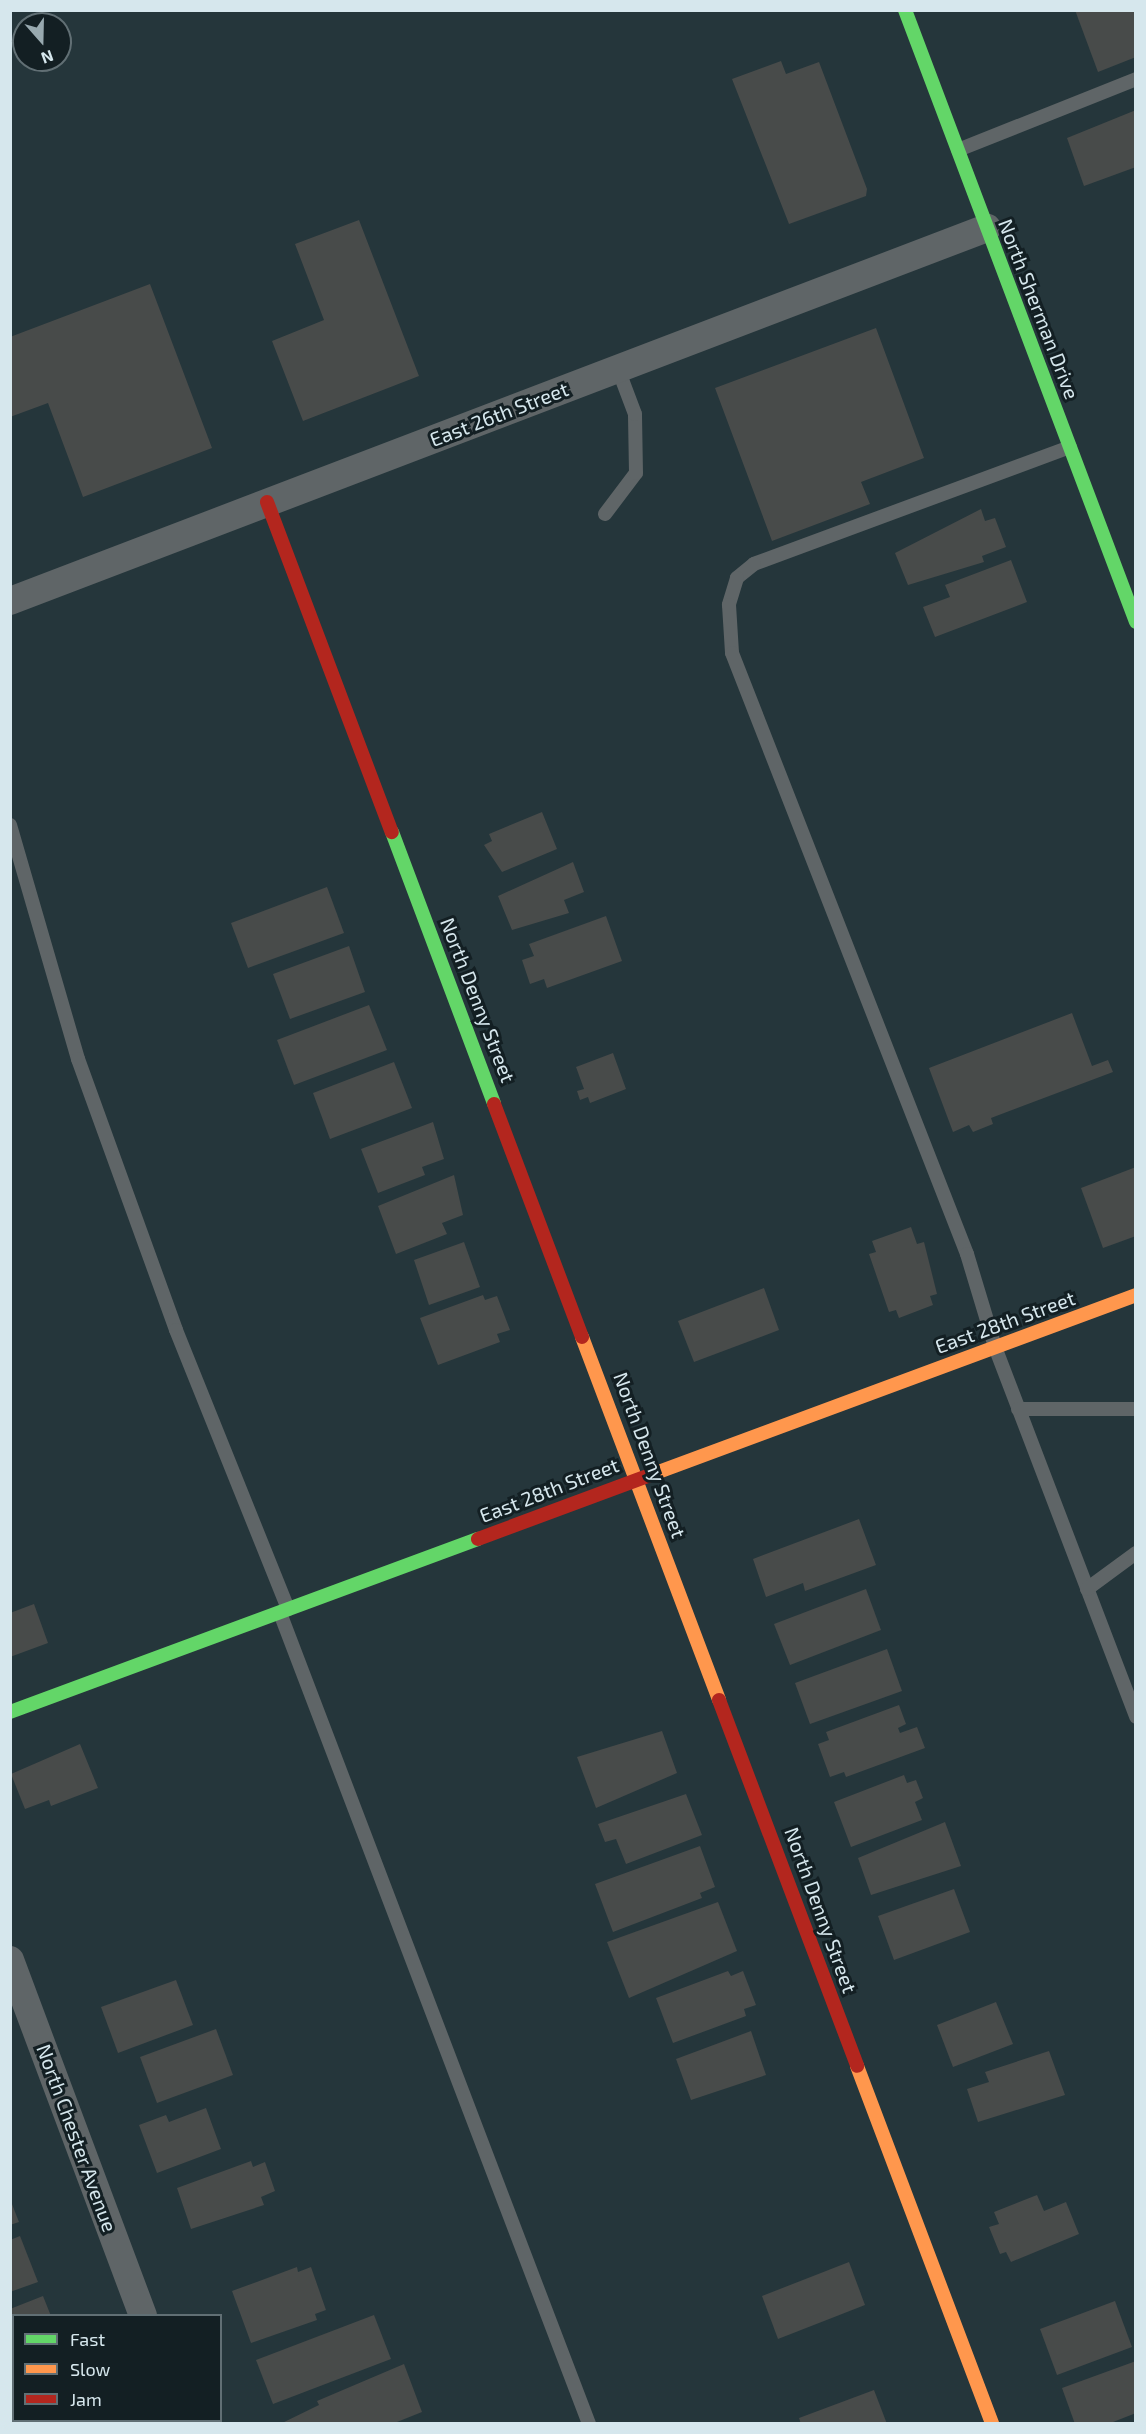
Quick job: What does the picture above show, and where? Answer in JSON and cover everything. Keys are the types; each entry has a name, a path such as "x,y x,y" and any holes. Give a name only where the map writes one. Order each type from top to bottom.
{"street":[{"name":"North Sherman Drive","path":"905,10 1136,622"},
{"name":"East 26th Street","path":"10,602 987,228"},
{"name":"North Denny Street","path":"267,502 638,1478 992,2424"},
{"name":"East 28th Street","path":"10,1712 1136,1295"},
{"name":"North Chester Avenue","path":"10,1960 142,2314"}],"lane":[{"path":"958,150 1136,79"},
{"path":"605,514 636,473 634,414 618,369"},
{"path":"1070,447 754,564 737,578 729,605 732,653 967,1254 995,1347 1136,1717"},
{"path":"10,825 78,1059 176,1330 589,2424"},
{"path":"1018,1408 1136,1409"},
{"path":"1087,1589 1136,1553"}],"building":[{"path":"1075,10 1136,10 1136,57 1098,72"},
{"path":"781,61 786,74 819,62 867,189 866,196 789,224 732,79"},
{"path":"1136,110 1136,167 1084,186 1067,138"},
{"path":"359,220 419,376 303,421 272,341 324,320 295,244"},
{"path":"150,284 212,448 83,497 48,403 10,417 10,337"},
{"path":"876,328 924,458 861,482 870,504 772,541 715,388"},
{"path":"981,509 985,521 995,518 1006,547 982,556 984,562 908,585 895,553"},
{"path":"1011,560 1027,602 935,637 923,607 950,597 945,585"},
{"path":"542,812 557,849 502,872 484,845 492,841 489,834"},
{"path":"573,862 584,892 564,900 569,913 512,930 498,896"},
{"path":"327,887 344,933 248,968 231,923"},
{"path":"606,916 622,961 547,988 544,979 530,984 522,960 534,956 529,944"},
{"path":"349,946 365,992 290,1019 273,974"},
{"path":"369,1005 387,1050 294,1085 277,1040"},
{"path":"1072,1013 1092,1066 1108,1060 1113,1072 991,1118 993,1124 973,1132 969,1125 953,1132 929,1068"},
{"path":"613,1053 626,1089 590,1103 588,1097 580,1100 577,1091 584,1089 576,1067"},
{"path":"394,1062 412,1108 330,1139 313,1093"},
{"path":"433,1122 444,1159 422,1167 425,1175 378,1193 361,1149"},
{"path":"1136,1167 1136,1236 1103,1248 1081,1188"},
{"path":"454,1175 463,1215 442,1223 447,1234 396,1254 378,1206"},
{"path":"911,1227 917,1244 924,1242 937,1294 930,1296 933,1305 899,1318 896,1310 889,1312 869,1254 876,1252 872,1241"},
{"path":"464,1242 480,1287 429,1305 414,1260"},
{"path":"764,1288 779,1330 694,1362 678,1321"},
{"path":"483,1295 485,1300 497,1296 510,1330 497,1334 500,1342 438,1365 420,1318"},
{"path":"859,1519 876,1565 805,1591 803,1583 766,1597 753,1559"},
{"path":"866,1589 881,1630 790,1665 774,1624"},
{"path":"34,1604 48,1643 10,1657 10,1613"},
{"path":"887,1649 902,1691 810,1724 795,1683"},
{"path":"899,1705 906,1724 898,1728 900,1733 917,1727 925,1748 846,1777 844,1772 830,1777 818,1744 829,1740 826,1732"},
{"path":"662,1731 677,1773 596,1808 577,1757"},
{"path":"80,1744 98,1788 51,1806 49,1800 25,1809 11,1774"},
{"path":"904,1775 907,1783 916,1780 923,1798 915,1802 922,1820 851,1847 834,1802"},
{"path":"686,1794 702,1835 626,1864 616,1839 605,1842 598,1824"},
{"path":"945,1822 961,1866 871,1895 858,1858"},
{"path":"700,1846 715,1887 700,1893 702,1898 613,1932 595,1884"},
{"path":"954,1889 970,1932 894,1960 878,1916"},
{"path":"718,1902 737,1951 629,1998 607,1942"},
{"path":"728,1971 731,1976 743,1971 756,2005 744,2009 746,2016 673,2043 656,1998"},
{"path":"176,1980 193,2025 118,2053 101,2007"},
{"path":"996,2002 1013,2044 953,2067 937,2025"},
{"path":"216,2029 233,2075 157,2103 140,2057"},
{"path":"751,2031 766,2075 691,2100 676,2059"},
{"path":"1049,2051 1065,2095 978,2122 967,2089 989,2082 985,2072"},
{"path":"206,2108 221,2149 157,2173 139,2125 166,2115 169,2122"},
{"path":"251,2161 253,2167 265,2162 275,2191 261,2197 264,2205 191,2229 177,2188"},
{"path":"1037,2195 1044,2211 1066,2202 1079,2234 1011,2262 1006,2252 1000,2254 989,2227 999,2224 994,2212"},
{"path":"10,2199 19,2222 10,2225"},
{"path":"20,2236 38,2282 10,2292 10,2240"},
{"path":"849,2262 865,2305 778,2339 762,2296"},
{"path":"297,2267 298,2272 311,2267 326,2310 315,2314 317,2320 251,2343 232,2291"},
{"path":"43,2296 50,2314 12,2314 10,2360 10,2309"},
{"path":"1115,2301 1132,2347 1057,2375 1040,2329"},
{"path":"374,2315 391,2359 273,2404 256,2360"},
{"path":"1136,2361 1136,2413 1108,2424 1075,2424 1062,2388"},
{"path":"404,2364 422,2412 392,2424 280,2424 319,2405 317,2401"},
{"path":"874,2390 887,2424 801,2424 799,2418"},
{"path":"12,2400 12,2422 17,2422 10,2424"},
{"path":"62,2422 96,2422 96,2424 59,2424"}],"traffic: fast":[{"path":"905,10 1136,622"},
{"path":"392,832 494,1104"},
{"path":"10,1712 478,1539"}],"traffic: slow":[{"path":"653,1474 1136,1295"},
{"path":"582,1337 719,1700"},
{"path":"857,2066 992,2424"}],"traffic: jam":[{"path":"267,502 392,832"},
{"path":"494,1104 582,1337"},
{"path":"478,1539 653,1474"},
{"path":"719,1700 857,2066"}]}
